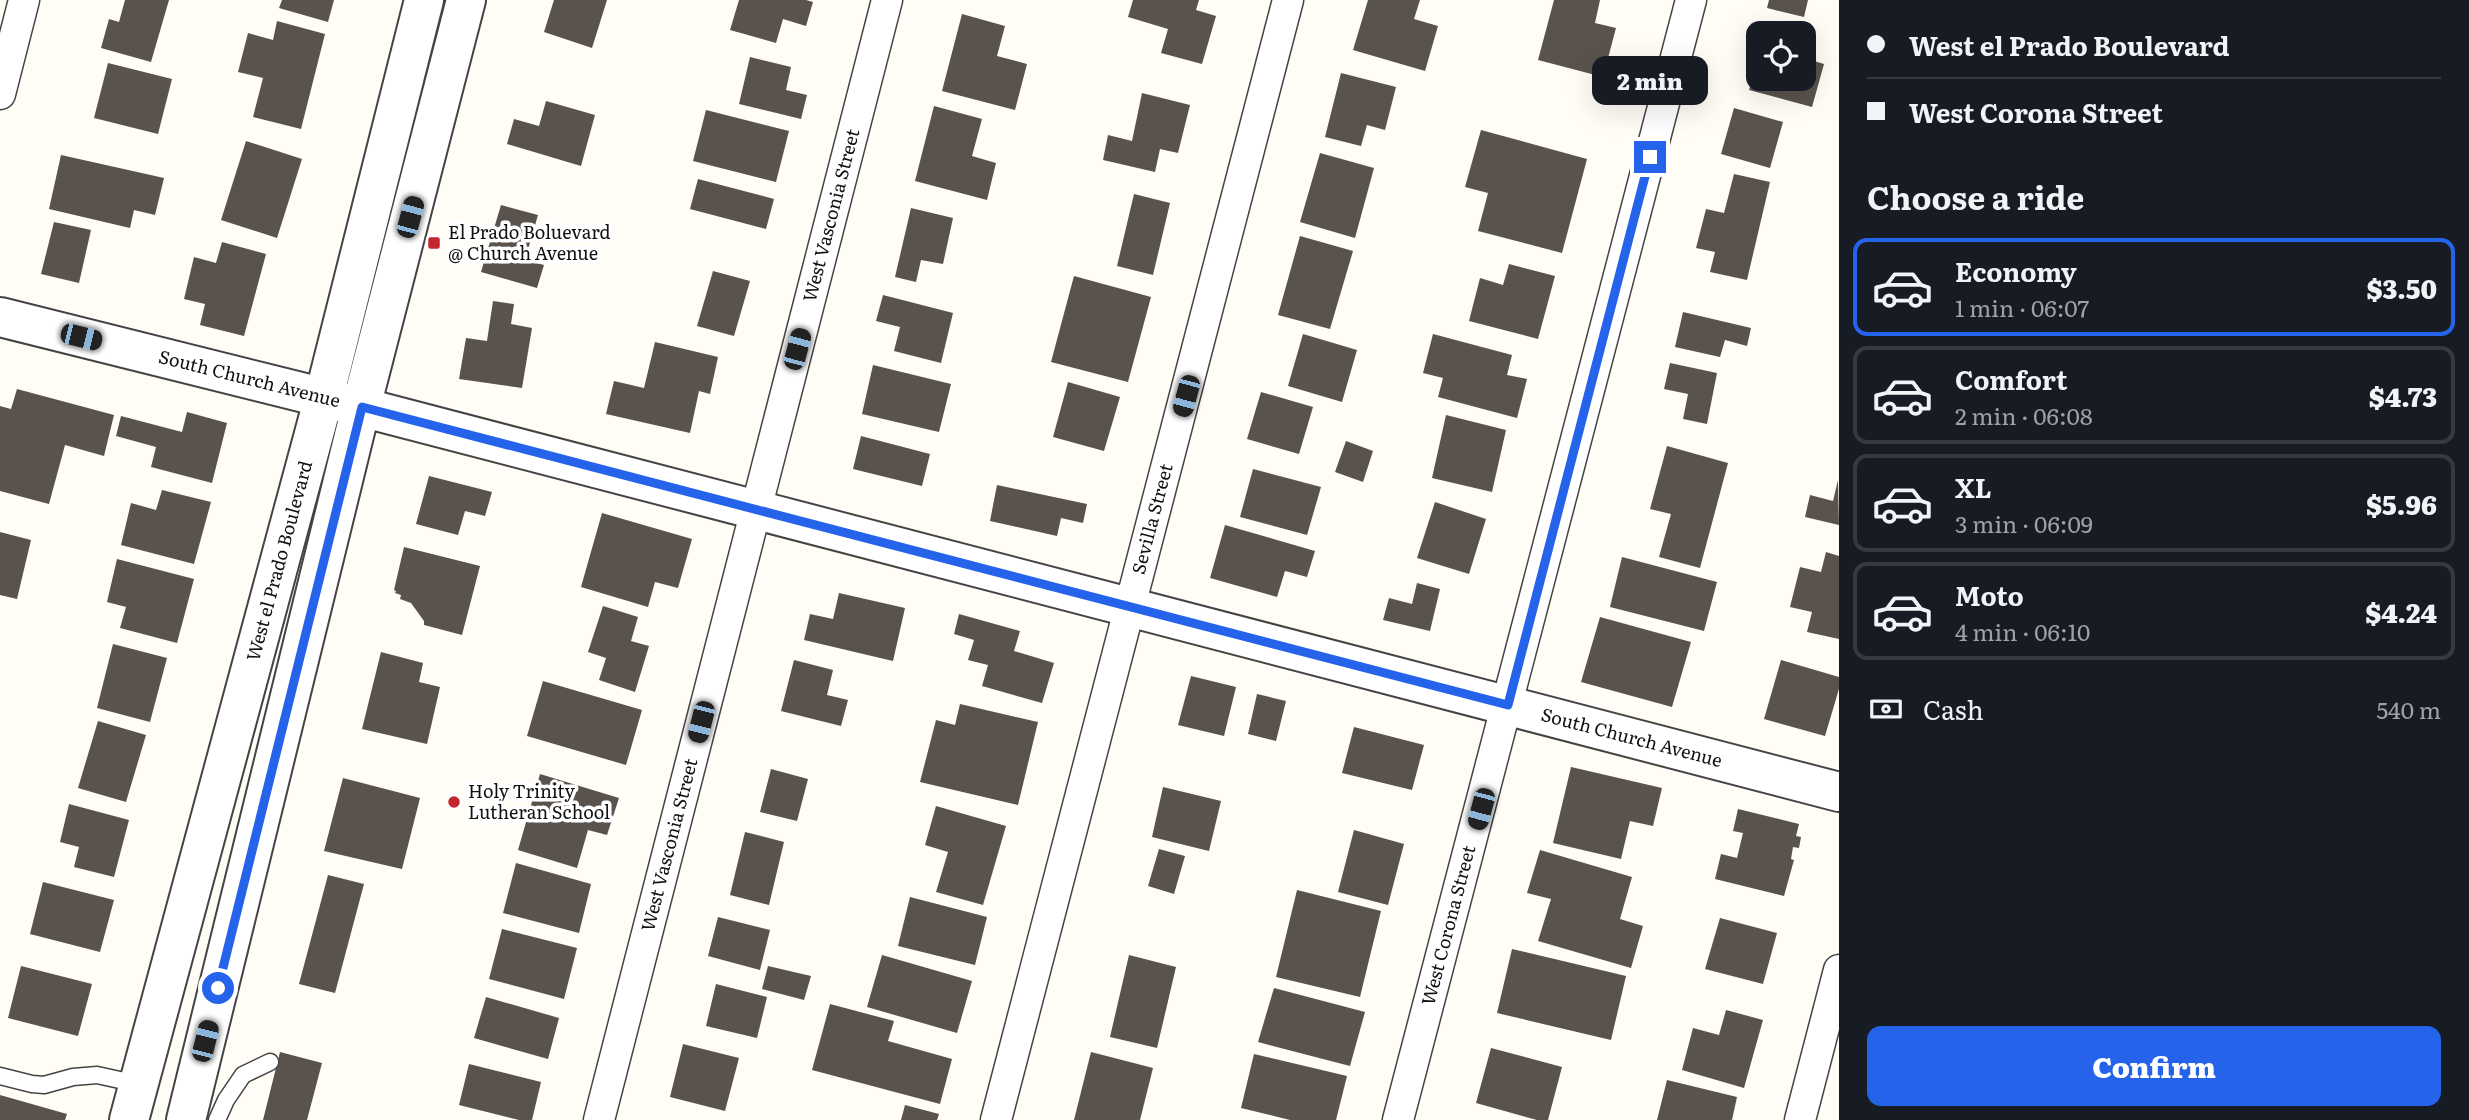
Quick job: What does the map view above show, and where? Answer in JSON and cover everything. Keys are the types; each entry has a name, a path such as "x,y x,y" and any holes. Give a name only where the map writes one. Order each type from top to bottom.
{"street":[{"path":"0,94 24,0"},
{"name":"West el Prado Boulevard","path":"134,1102 324,397 424,0"},
{"path":"186,1120 362,407 466,0"},
{"name":"West Vasconia Street","path":"599,1120 887,0"},
{"name":"Sevilla Street","path":"996,1120 1288,0"},
{"name":"West Corona Street","path":"1398,1120 1690,0"},
{"name":"South Church Avenue","path":"0,317 324,397 1839,792"},
{"path":"1800,1120 1839,970"}],"lane":[{"path":"217,1120 226,1100 243,1075 270,1062"},
{"path":"0,1076 44,1085 73,1077 97,1075 134,1102"}],"building":[{"path":"125,0 169,0 151,62 101,48 109,19 119,22"},
{"path":"282,0 334,0 328,22 279,8"},
{"path":"554,0 607,0 592,48 544,32"},
{"path":"739,0 813,2 806,26 783,19 776,43 730,30"},
{"path":"1133,0 1199,0 1196,10 1216,16 1202,64 1161,53 1168,29 1128,17"},
{"path":"1368,0 1420,0 1414,19 1438,26 1425,71 1353,50"},
{"path":"1554,0 1600,0 1595,23 1616,28 1603,77 1538,60"},
{"path":"1769,0 1808,0 1804,17 1767,8"},
{"path":"962,14 1005,26 997,56 1027,64 1015,110 942,91"},
{"path":"277,21 325,34 301,129 253,117 263,78 238,72 248,33 273,40"},
{"path":"750,57 791,67 786,90 807,95 801,119 739,104"},
{"path":"1816,62 1824,64 1812,107 1753,91 1816,91"},
{"path":"108,63 172,79 158,134 94,118"},
{"path":"1341,73 1396,87 1385,130 1367,125 1361,146 1325,137"},
{"path":"1142,93 1190,105 1178,153 1160,149 1155,172 1103,160 1108,135 1132,141"},
{"path":"546,101 595,115 581,166 507,144 514,119 539,126"},
{"path":"934,106 982,119 972,156 996,163 987,200 915,181"},
{"path":"1734,108 1783,122 1770,168 1721,154"},
{"path":"706,110 789,131 776,182 693,161"},
{"path":"1481,130 1587,159 1562,253 1478,231 1488,193 1465,187"},
{"path":"246,141 302,159 277,238 221,220"},
{"path":"1320,153 1374,168 1355,238 1300,222"},
{"path":"61,155 164,178 155,215 134,210 130,228 49,209"},
{"path":"1734,174 1770,182 1747,280 1710,272 1715,252 1696,248 1706,209 1724,213"},
{"path":"698,179 774,199 766,229 690,209"},
{"path":"1134,194 1170,203 1153,275 1117,266"},
{"path":"501,205 538,215 525,260 544,265 537,288 481,272"},
{"path":"911,208 953,218 943,264 921,260 916,282 895,277"},
{"path":"54,222 91,230 79,283 41,274"},
{"path":"1300,236 1353,251 1330,329 1278,315"},
{"path":"222,242 266,254 244,336 200,325 205,304 184,299 194,257 216,263"},
{"path":"1509,264 1555,276 1538,339 1469,321 1480,278 1503,285"},
{"path":"713,271 750,281 734,336 697,326"},
{"path":"1074,276 1151,297 1128,382 1051,362"},
{"path":"883,295 953,313 941,363 894,351 900,327 876,321"},
{"path":"493,301 514,304 511,324 532,328 522,388 459,379 466,338 487,341"},
{"path":"1683,312 1751,328 1747,346 1725,340 1720,357 1675,347"},
{"path":"1303,334 1357,350 1342,402 1288,386"},
{"path":"1433,334 1512,355 1507,375 1527,379 1517,418 1438,397 1443,378 1423,373"},
{"path":"655,342 718,357 710,394 699,391 690,433 606,414 614,381 644,388"},
{"path":"1670,363 1717,373 1707,424 1683,419 1688,394 1664,389"},
{"path":"873,365 951,384 939,432 862,414"},
{"path":"1068,382 1120,397 1104,451 1053,437"},
{"path":"17,389 114,415 104,456 65,445 49,504 0,491 0,406 11,409"},
{"path":"1261,392 1313,407 1299,454 1247,439"},
{"path":"187,412 227,423 212,483 151,467 156,447 116,436 121,416 182,432"},
{"path":"1446,415 1506,430 1492,492 1432,478"},
{"path":"861,436 930,454 922,486 853,469"},
{"path":"1346,441 1373,451 1363,482 1335,472"},
{"path":"1667,446 1728,463 1700,568 1659,557 1671,514 1650,509"},
{"path":"1253,469 1321,487 1307,535 1240,517"},
{"path":"429,476 492,492 485,516 465,511 458,535 416,524"},
{"path":"1838,480 1839,525 1805,517 1810,495 1833,501"},
{"path":"997,485 1087,504 1083,523 1061,518 1057,536 990,521"},
{"path":"162,490 211,502 194,564 121,545 131,503 156,510"},
{"path":"1435,502 1486,519 1469,574 1417,558"},
{"path":"602,513 692,539 678,588 655,582 648,607 581,587"},
{"path":"1225,525 1315,551 1307,577 1285,571 1277,597 1210,578"},
{"path":"0,532 31,540 17,599 0,595"},
{"path":"404,547 480,566 462,635 424,625 411,603 400,599 401,595 395,593"},
{"path":"1826,552 1839,556 1839,639 1807,632 1812,612 1790,607 1800,567 1821,572"},
{"path":"1622,557 1717,582 1704,631 1610,607"},
{"path":"117,559 194,579 177,643 120,628 126,607 107,602"},
{"path":"1417,583 1440,589 1430,631 1383,620 1389,598 1412,604"},
{"path":"839,593 905,608 893,661 804,640 810,614 833,619"},
{"path":"603,606 638,617 631,641 649,646 635,692 599,680 606,658 588,652"},
{"path":"959,614 1020,631 1014,651 1054,663 1042,703 982,686 988,665 968,660 974,640 954,634"},
{"path":"1600,617 1691,642 1672,707 1581,682"},
{"path":"113,644 167,658 150,722 97,708"},
{"path":"381,652 423,663 419,682 440,687 427,744 362,729"},
{"path":"794,660 833,670 827,695 848,700 841,726 781,711"},
{"path":"1781,660 1839,677 1839,689 1825,736 1764,719"},
{"path":"1191,676 1236,687 1224,736 1178,725"},
{"path":"543,681 642,710 626,765 527,736"},
{"path":"1257,694 1286,701 1276,741 1248,734"},
{"path":"960,704 1038,722 1018,805 920,782 936,720 955,725"},
{"path":"98,721 146,735 126,802 78,788"},
{"path":"1354,727 1424,745 1412,790 1342,773"},
{"path":"1571,767 1662,788 1653,826 1630,821 1621,859 1553,843"},
{"path":"771,769 808,779 797,821 760,812"},
{"path":"540,774 619,798 607,835 588,830 577,868 518,850"},
{"path":"343,778 420,798 402,869 324,851"},
{"path":"1163,787 1221,801 1209,851 1152,837"},
{"path":"69,804 129,820 114,877 74,867 79,847 60,842"},
{"path":"936,806 1006,826 983,905 936,892 948,852 925,845"},
{"path":"1738,809 1799,824 1796,836 1801,837 1799,848 1793,847 1791,859 1794,860 1784,896 1715,879 1721,854 1737,858 1743,833 1733,831"},
{"path":"1354,830 1404,844 1388,905 1338,892"},
{"path":"745,832 784,842 769,905 730,895"},
{"path":"1159,849 1185,856 1174,894 1148,886"},
{"path":"1540,850 1632,877 1620,919 1643,926 1631,968 1538,941 1551,899 1527,893"},
{"path":"516,863 591,884 579,933 503,913"},
{"path":"328,875 364,884 335,993 299,984"},
{"path":"43,882 114,900 100,952 30,934"},
{"path":"1297,890 1381,911 1360,997 1276,977"},
{"path":"910,897 987,917 975,965 898,946"},
{"path":"718,917 770,930 760,970 708,956"},
{"path":"1720,918 1777,933 1763,984 1705,969"},
{"path":"502,929 577,948 564,999 489,979"},
{"path":"1512,949 1626,976 1611,1040 1497,1013"},
{"path":"882,955 972,981 957,1033 867,1007"},
{"path":"1129,955 1176,967 1157,1048 1110,1037"},
{"path":"21,966 92,984 78,1036 8,1018"},
{"path":"768,966 811,976 804,1000 762,989"},
{"path":"716,984 767,997 757,1038 706,1026"},
{"path":"1274,988 1365,1012 1350,1066 1258,1042"},
{"path":"486,997 559,1018 548,1059 474,1038"},
{"path":"830,1004 894,1021 888,1041 952,1059 940,1104 812,1070"},
{"path":"1726,1010 1763,1020 1744,1088 1682,1070 1693,1028 1719,1035"},
{"path":"683,1044 739,1058 725,1111 670,1097"},
{"path":"1491,1048 1562,1067 1548,1120 1537,1120 1476,1103"},
{"path":"280,1052 322,1063 307,1120 263,1120"},
{"path":"1091,1052 1153,1068 1140,1120 1074,1120"},
{"path":"1254,1054 1347,1076 1336,1120 1290,1120 1241,1108"},
{"path":"469,1064 541,1082 532,1120 519,1120 459,1105"},
{"path":"1667,1080 1737,1097 1732,1120 1657,1120"},
{"path":"0,1095 67,1114 65,1120 0,1120"},
{"path":"905,1105 939,1114 937,1120 901,1120"}],"place":[{"name":"El Prado Boluevard @ Church Avenue","path":"434,243"},
{"name":"Holy Trinity Lutheran School","path":"454,802"}],"route":[{"path":"218,988 362,407 1508,705 1650,157"}]}
